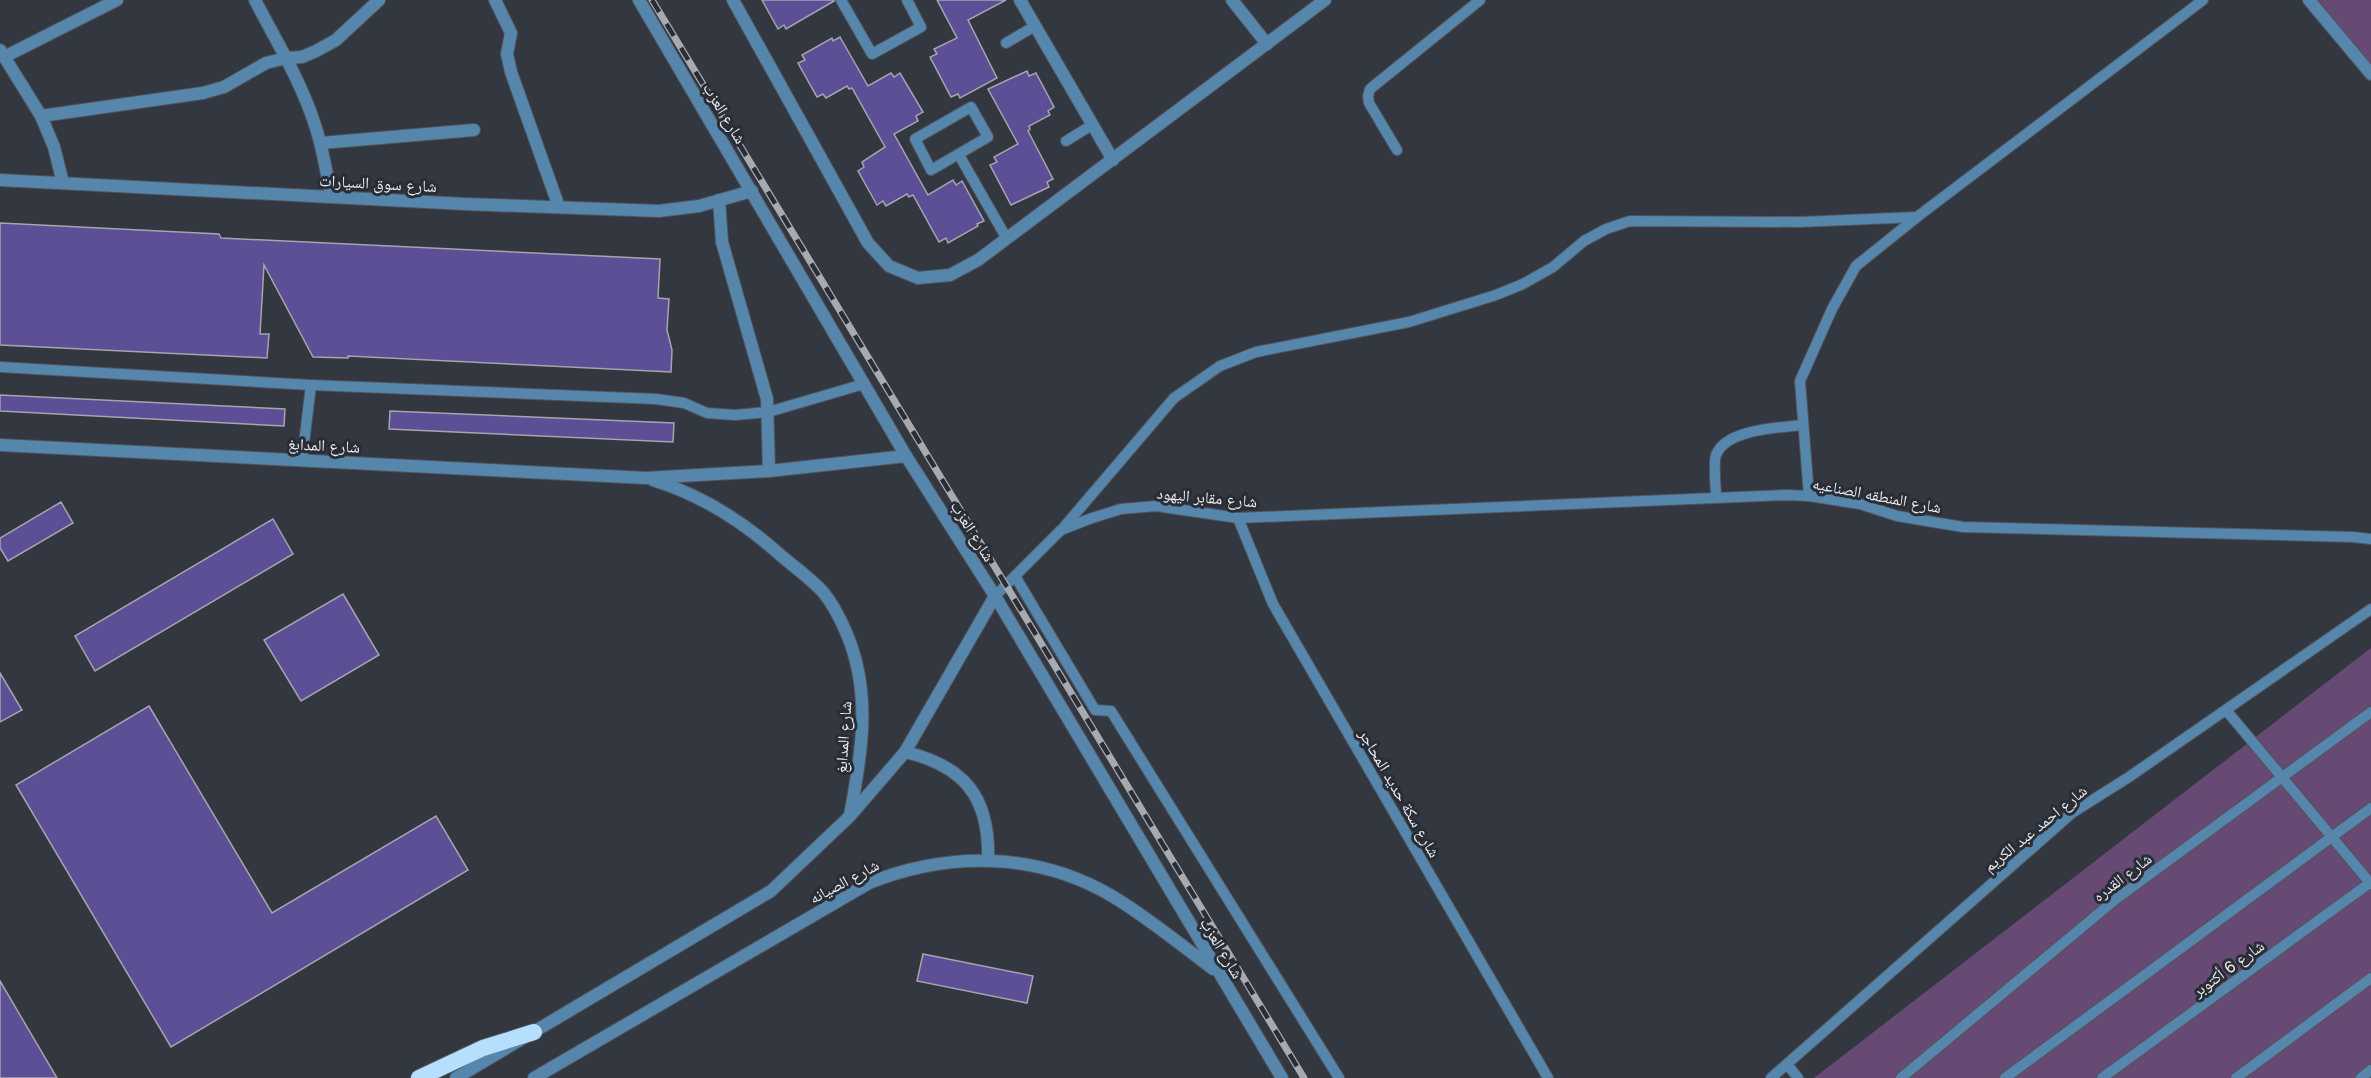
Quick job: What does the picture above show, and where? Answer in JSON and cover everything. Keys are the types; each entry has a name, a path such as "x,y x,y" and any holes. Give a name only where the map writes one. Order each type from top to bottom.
{"highway":[{"path":"418,1078 483,1048 534,1032"}],"street":[{"path":"63,183 54,147 41,116 2,53 117,0"},
{"path":"255,0 286,58 315,123 331,197"},
{"path":"41,116 203,93 224,87 266,63 302,57 336,40 379,0"},
{"path":"495,0 511,33 507,54 511,72 559,207"},
{"name":"شارع العزب","path":"639,0 906,456 995,596 1282,1078"},
{"path":"733,0 868,243 889,266 918,278 950,275 978,260 1325,0"},
{"path":"1020,0 1113,160"},
{"path":"1232,0 1267,44"},
{"path":"2309,0 2371,74"},
{"path":"321,143 474,130"},
{"name":"شارع سوق السيارات","path":"0,180 671,211 752,191"},
{"path":"719,200 722,242 767,399 769,471"},
{"name":"شارع المدابغ","path":"0,445 646,478 769,471 906,456"},
{"name":"شارع المدابغ","path":"646,478 694,495 742,523 823,592 834,608 851,643 864,703 862,744 849,818"},
{"name":"شارع الصيانه","path":"456,1078 771,891 849,818 905,752 995,596"},
{"path":"905,752 930,758 952,770 970,788 983,810 989,835 988,860"},
{"name":"شارع الصيانه","path":"534,1078 869,883 892,874 939,863 988,860 1038,867 1088,884 1134,911 1217,971"}],"lane":[{"path":"841,0 872,54 921,27 907,0"},
{"path":"1397,150 1369,103 1370,88 1480,0"},
{"path":"1809,496 1800,381 1832,309 1856,266 2203,0"},
{"path":"1006,43 1035,26"},
{"path":"971,107 988,137 959,155 931,170 914,140 971,107"},
{"path":"1066,141 1092,125"},
{"path":"959,155 1007,238"},
{"path":"1061,530 1174,398 1220,366 1257,352 1409,322 1487,298 1523,284 1553,267 1584,241 1606,229 1630,221 1779,222 1917,217"},
{"path":"0,366 311,385 657,399 684,403 707,413 735,415 768,412 864,384"},
{"path":"302,460 311,385"},
{"path":"1716,498 1716,455 1728,440 1747,433 1802,425"},
{"name":"شارع المنطقه الصناعيه","path":"1376,513 1809,496 1860,504 1897,516 1963,526 2371,539"},
{"name":"شارع مقابر اليهود","path":"995,596 1061,530 1121,509 1156,506 1238,518 1376,513"},
{"name":"شارع سكة حديد المحاجر","path":"1238,518 1273,604 1548,1078"},
{"path":"1015,576 1095,710 1111,711 1339,1078"},
{"name":"شارع احمد عبد الكريم","path":"1771,1078 2072,813 2129,777 2371,609"},
{"path":"2226,710 2371,883"},
{"name":"شارع القدره","path":"1901,1078 2116,899 2371,712"},
{"path":"2005,1078 2371,808"},
{"name":"شارع 6 أكتوبر","path":"2102,1078 2371,883"},
{"path":"2236,1078 2371,978"},
{"path":"1787,1064 1798,1078"},
{"path":"2361,1078 2371,1070"}],"shaded area":[{"path":"2317,0 2371,0 2371,66"},
{"path":"2371,648 2371,1078 1814,1078"}],"building":[{"path":"762,0 834,1 786,29 784,25 778,29"},
{"path":"937,0 1006,0 968,20 997,78 960,98 958,94 951,97 930,57 937,54 934,49 957,38"},
{"path":"840,37 868,86 891,73 894,77 900,73 923,112 916,116 918,121 894,134 928,195 953,180 956,185 962,181 984,221 977,224 978,226 948,243 946,238 939,242 913,195 909,197 907,194 886,206 883,201 877,205 858,171 864,167 862,162 885,147 852,88 849,89 847,86 826,98 823,94 817,97 798,63 805,60 802,55 832,38 833,41"},
{"path":"1027,71 1029,76 1036,73 1054,107 1048,111 1050,115 1029,126 1028,131 1053,179 1047,182 1049,187 1011,205 990,165 997,162 994,157 1018,144 988,89"},
{"path":"0,223 219,234 221,238 660,259 658,298 669,299 667,330 672,350 671,372 348,356 348,358 313,357 264,265 260,334 269,334 267,358 0,345"},
{"path":"0,395 285,409 284,426 0,411"},
{"path":"390,411 674,423 673,442 389,429"},
{"path":"61,502 73,523 8,561 0,548 0,538"},
{"path":"273,519 293,554 95,671 75,636"},
{"path":"343,594 379,655 301,701 264,640"},
{"path":"0,673 22,710 0,722"},
{"path":"149,706 272,913 436,816 468,870 171,1047 16,785"},
{"path":"923,954 1033,976 1027,1003 917,981"},
{"path":"0,981 57,1078 0,1078"}],"railway":[{"path":"652,0 1304,1078"}]}
